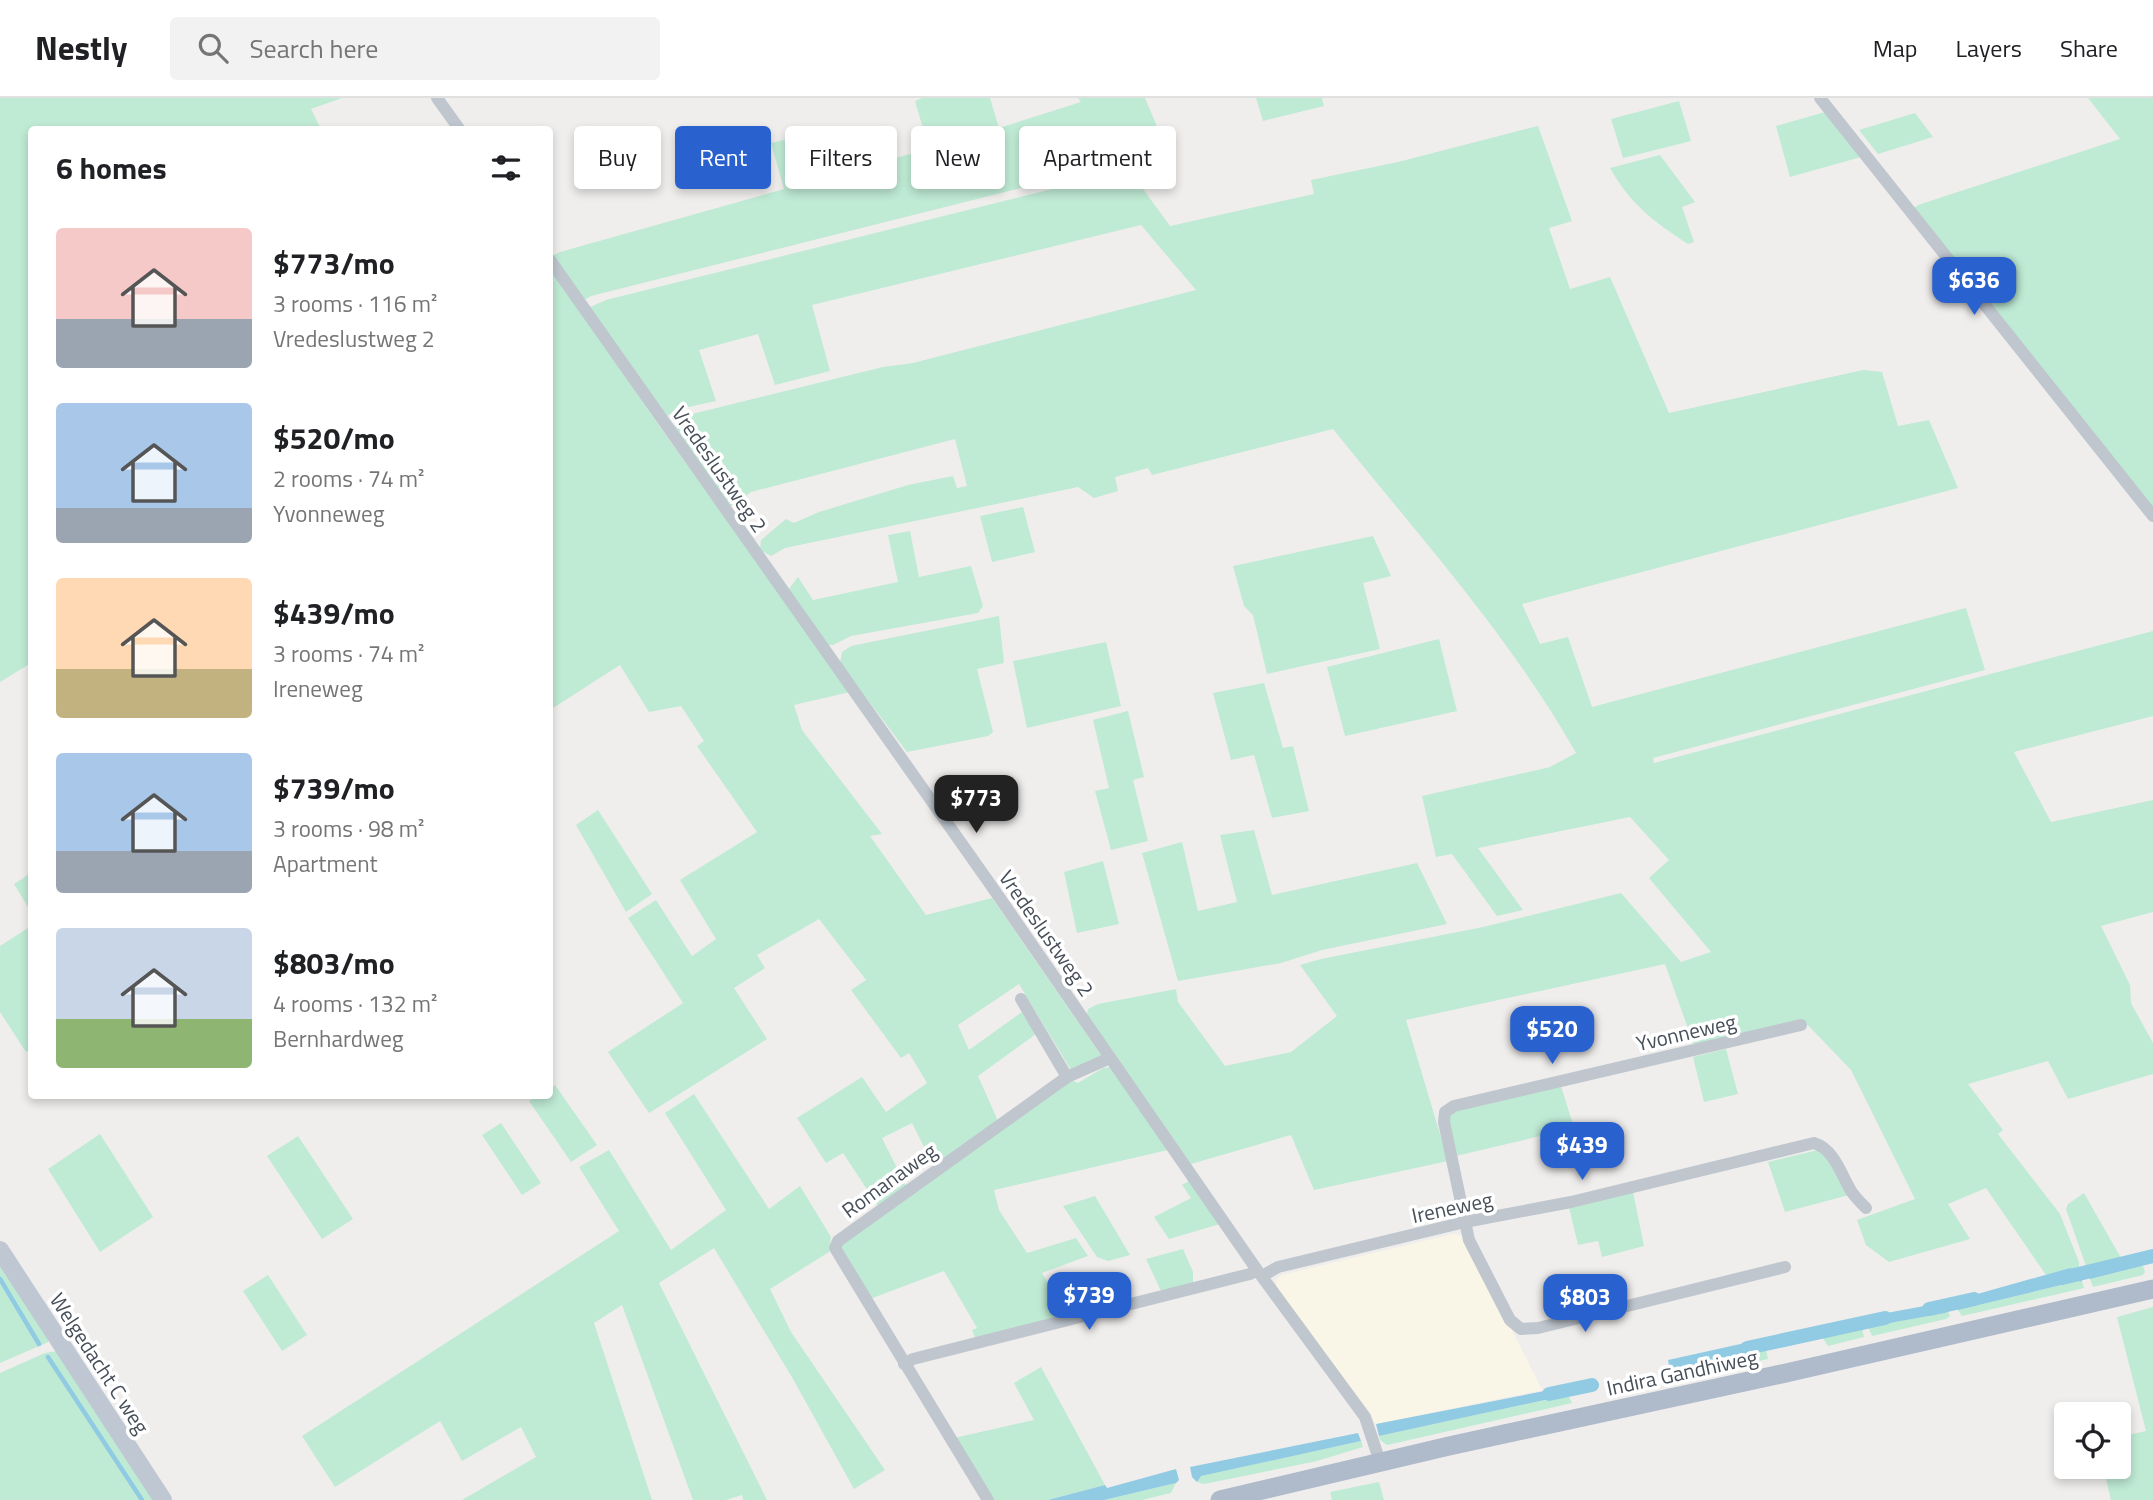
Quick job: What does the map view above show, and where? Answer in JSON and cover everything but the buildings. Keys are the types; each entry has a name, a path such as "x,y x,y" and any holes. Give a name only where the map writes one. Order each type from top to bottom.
{"main road":[{"name":"Indira Gandhiweg","path":"1220,1500 1378,1456 1966,1333 2153,1289"}],"street":[{"path":"437,98 457,126"},
{"path":"1820,98 2153,516"},
{"name":"Vredeslustweg 2","path":"553,264 1260,1273 1365,1417 1378,1456"},
{"path":"1021,999 1067,1077 1110,1058"},
{"name":"Yvonneweg","path":"1786,1267 1538,1328 1521,1329 1510,1320 1469,1240 1444,1122 1445,1112 1454,1106 1801,1025"},
{"name":"Romanaweg","path":"988,1500 836,1252 836,1244 1067,1077"},
{"name":"Ireneweg","path":"904,1364 913,1359 1278,1267 1465,1222 1570,1202 1814,1143 1823,1146 1830,1153 1853,1194 1866,1208"},
{"name":"Welgedacht C weg","path":"0,1250 163,1500"}],"shaded area":[{"path":"1453,1234 1461,1235 1467,1241 1542,1390 1376,1424 1367,1408 1276,1286 1276,1280 1282,1275"}],"green space":[{"path":"0,98 342,98 311,109 320,126 28,126 28,665 0,682"},
{"path":"922,98 990,98 998,126 922,126 915,101"},
{"path":"1078,98 1145,98 1157,126 1019,126 1019,189 591,296 583,301 553,257 560,252 784,189 771,143 785,140 785,189 897,189 897,158 911,154 911,189 1005,189 1005,126 1081,102"},
{"path":"1256,98 1322,98 1324,106 1263,121"},
{"path":"2088,98 2153,98 2153,507 1914,208 2120,139"},
{"path":"1679,101 1691,141 1623,158 1611,119"},
{"path":"1825,112 1861,157 1790,177 1776,126"},
{"path":"1915,113 1933,137 1878,154 1859,130"},
{"path":"1538,126 1572,221 1549,228 1570,289 1610,277 1669,413 1863,370 1882,372 1898,426 1929,420 1958,488 1522,604 1540,644 1568,637 1592,707 1966,608 1985,670 1653,758 1654,763 2153,631 2153,716 2014,752 2051,822 2153,800 2153,912 2101,926 2130,985 2131,1003 2153,1043 2153,1074 2068,1099 2048,1061 1968,1084 2003,1130 1998,1134 2060,1214 2079,1262 2079,1271 2070,1268 2046,1275 1986,1188 1948,1204 1970,1239 1889,1262 1866,1245 1857,1220 1915,1199 1851,1070 1803,1020 1694,1045 1665,964 1406,1020 1448,1161 1314,1190 1291,1135 1191,1164 1087,1015 1088,1009 1098,1004 1176,989 1178,1002 1225,1066 1291,1052 1337,1016 1300,965 1483,927 1621,893 1681,962 1711,952 1649,878 1669,860 1630,817 1478,848 1523,910 1497,916 1452,854 1436,857 1422,796 1550,767 1576,753 1522,668 1492,627 1333,429 1152,475 1148,468 1115,477 1118,491 1094,498 1078,487 785,548 771,556 760,550 761,540 786,519 794,523 819,512 908,485 953,476 957,488 967,486 955,439 751,492 730,507 674,426 684,416 883,367 913,363 1196,290 1141,225 812,305 830,371 775,385 758,334 699,350 716,401 679,409 667,416 588,308 606,300 1052,189 1143,189 1170,226 1314,194 1311,180 1398,162"},
{"path":"1660,155 1695,202 1682,207 1694,242 1688,244 1644,211 1626,192 1610,168"},
{"path":"553,271 660,427 850,692 794,705 802,730 882,834 870,836 926,915 992,898 1103,1058 1071,1070 1019,984 958,1025 969,1050 1022,1012 1036,1034 978,1076 998,1121 934,1167 912,1123 882,1138 906,1186 878,1206 843,1153 826,1163 797,1118 862,1077 886,1112 927,1083 909,1053 901,1058 851,990 866,980 819,919 757,955 765,968 734,988 767,1039 649,1113 608,1052 683,1003 628,918 656,900 692,956 716,939 680,880 757,832 697,746 704,741 681,706 649,712 620,665 553,708"},
{"path":"1023,507 1035,552 992,562 980,516"},
{"path":"910,531 919,577 971,566 983,606 978,613 851,636 833,645 827,645 789,589 798,577 813,600 898,582 888,535"},
{"path":"1373,536 1391,576 1363,583 1380,649 1267,674 1253,615 1244,606 1233,566"},
{"path":"999,616 1004,663 977,669 993,732 988,736 907,752 840,663 842,652 851,646"},
{"path":"1439,639 1457,711 1345,736 1327,667"},
{"path":"1106,642 1121,706 1027,728 1013,661"},
{"path":"1264,683 1283,748 1293,746 1309,811 1272,818 1254,755 1231,760 1213,693"},
{"path":"1128,711 1144,777 1133,780 1148,841 1111,850 1095,791 1109,788 1093,720"},
{"path":"598,810 652,894 626,912 576,825"},
{"path":"1254,830 1272,895 1417,863 1447,924 1322,950 1281,963 1178,981 1142,853 1182,842 1198,911 1237,902 1220,835"},
{"path":"1103,861 1119,924 1077,933 1064,872"},
{"path":"28,875 28,907 14,884"},
{"path":"28,928 26,1052 0,1012 0,946"},
{"path":"1726,1049 1738,1094 1704,1102 1693,1057"},
{"path":"1111,1067 1168,1150 994,1190 999,1210 1027,1253 1076,1238 1088,1256 1042,1273 1064,1308 1063,1315 975,1338 972,1330 977,1328 944,1271 870,1299 842,1250 842,1242 1068,1078 1078,1083 1103,1068"},
{"path":"555,1085 597,1145 571,1162 529,1101 553,1099"},
{"path":"1561,1086 1574,1128 1456,1156 1448,1122 1451,1112"},
{"path":"694,1094 769,1209 800,1186 831,1237 829,1252 770,1289 791,1332 885,1470 854,1489 793,1379 714,1248 659,1283 767,1500 743,1500 742,1495 726,1500 693,1500 622,1305 594,1323 652,1500 462,1500 536,1457 521,1427 462,1461 440,1421 335,1487 302,1436 619,1231 579,1167 609,1150 671,1250 726,1210 665,1113"},
{"path":"501,1123 541,1183 522,1195 482,1135"},
{"path":"100,1134 153,1217 100,1252 48,1169"},
{"path":"298,1136 353,1219 322,1239 267,1156"},
{"path":"1822,1149 1849,1195 1785,1212 1768,1162"},
{"path":"1189,1181 1220,1224 1169,1239 1154,1217 1191,1198 1182,1185"},
{"path":"1633,1192 1644,1246 1602,1257 1598,1241 1578,1245 1569,1207"},
{"path":"2084,1193 2121,1258 2086,1266 2066,1209 2068,1204"},
{"path":"1095,1196 1130,1255 1108,1261 1097,1257 1063,1206"},
{"path":"1183,1249 1193,1272 1193,1283 1161,1291 1146,1259"},
{"path":"0,1264 48,1342 0,1363"},
{"path":"2143,1266 2143,1275 2093,1287 2090,1279"},
{"path":"268,1275 307,1335 282,1351 243,1291"},
{"path":"2082,1282 2084,1288 1962,1316 1958,1310"},
{"path":"2153,1307 2153,1500 2111,1500 2106,1479 2131,1479 2131,1434 2146,1431 2117,1317"},
{"path":"1948,1311 1950,1316 1946,1319 1872,1336 1868,1327 1945,1313"},
{"path":"1862,1328 1864,1337 1828,1346 1822,1337"},
{"path":"1766,1349 1768,1359 1672,1381 1670,1371"},
{"path":"57,1351 154,1500 0,1500 0,1373 45,1353"},
{"path":"1041,1367 1105,1485 1048,1500 992,1500 954,1438 1034,1420 1014,1383"},
{"path":"1568,1395 1572,1403 1387,1445 1379,1436"},
{"path":"1361,1441 1363,1447 1317,1461 1204,1484 1197,1482 1200,1476"},
{"path":"1379,1482 1384,1500 1332,1500 1330,1492"},
{"path":"1176,1483 1171,1493 1142,1500 1104,1500"}],"water":[{"path":"2136,1255 2141,1266 2090,1279 2086,1266"},
{"path":"2070,1268 2079,1271 2082,1282 1958,1310 1956,1300"},
{"path":"1946,1302 1948,1311 1945,1313 1868,1327 1865,1317"},
{"path":"1859,1318 1862,1328 1822,1337 1819,1328"},
{"path":"1763,1339 1766,1349 1670,1371 1668,1360"},
{"path":"1565,1387 1568,1395 1379,1436 1376,1424"},
{"path":"1358,1433 1361,1441 1201,1476 1197,1482 1192,1477 1190,1467"},
{"path":"1176,1469 1179,1480 1176,1483 1104,1500 1048,1500 1105,1485 1107,1488"}],"waterway":[{"path":"2062,1278 2153,1256"},
{"path":"0,1279 39,1344"},
{"path":"1929,1309 1974,1299"},
{"path":"1747,1348 1885,1318"},
{"path":"48,1357 142,1500"},
{"path":"1549,1394 1592,1385"}]}
